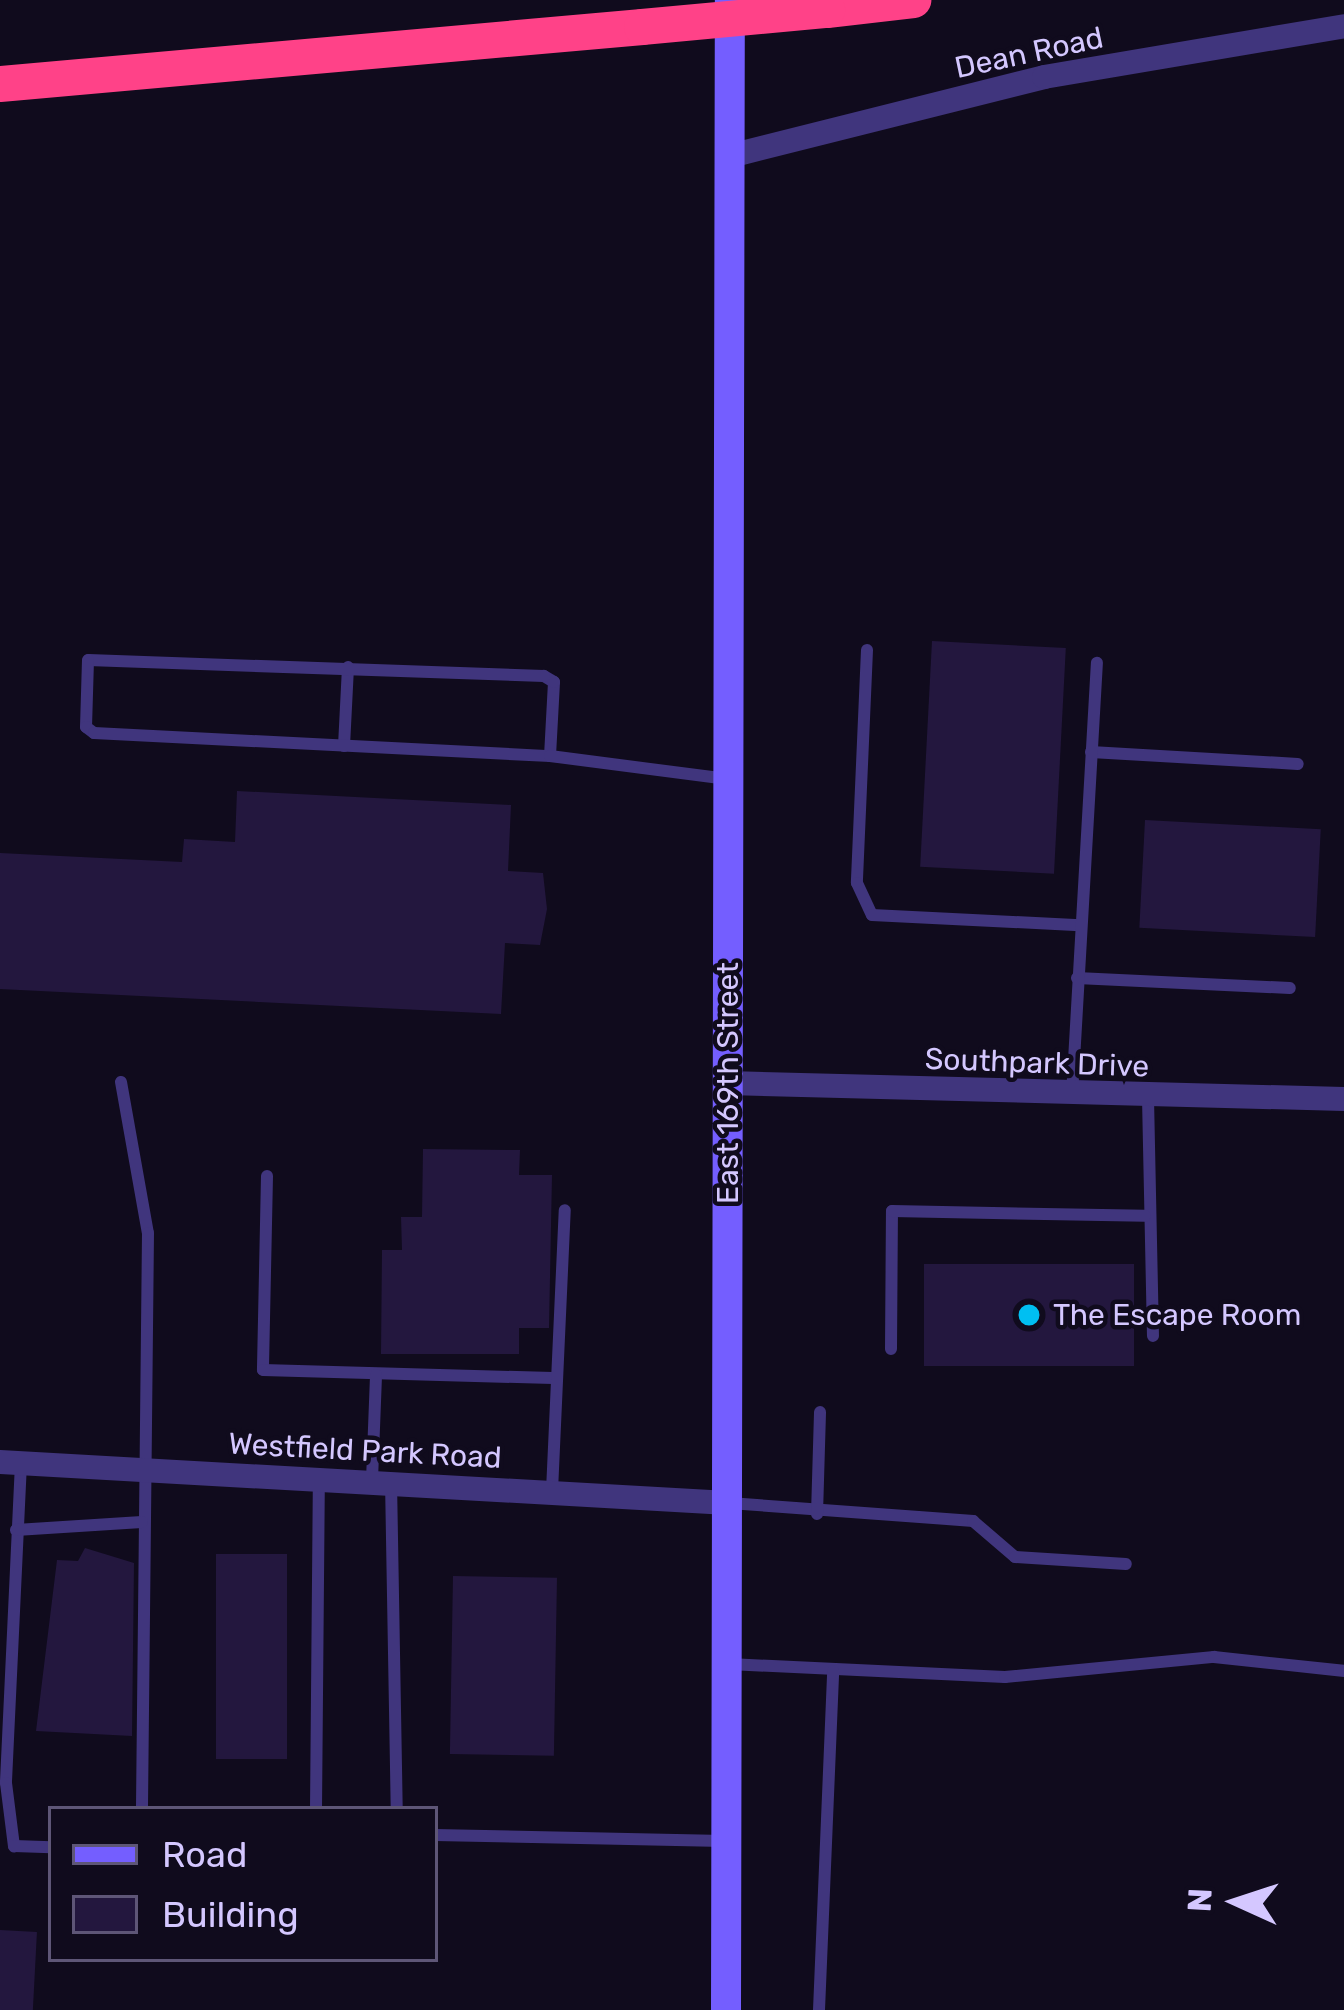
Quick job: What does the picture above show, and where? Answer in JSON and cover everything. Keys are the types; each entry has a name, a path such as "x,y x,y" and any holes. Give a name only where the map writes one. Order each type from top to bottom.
{"highway":[{"path":"0,84 913,0"}],"street":[{"name":"East 169th Street","path":"726,2010 730,0"},
{"name":"Dean Road","path":"730,156 1044,77 1344,26"},
{"name":"Southpark Drive","path":"728,1083 1148,1098 1344,1099"},
{"name":"Westfield Park Road","path":"10,1462 728,1503"}],"lane":[{"path":"867,650 857,883 872,915 1080,925"},
{"path":"550,756 554,682 544,676 88,660 86,727 94,734 550,756 727,779"},
{"path":"1072,1096 1096,662"},
{"path":"344,746 348,667"},
{"path":"1091,752 1298,764"},
{"path":"1077,978 1290,988"},
{"path":"121,1082 148,1233 142,1522 149,1604 142,1806"},
{"path":"1148,1098 1145,1216 1153,1336"},
{"path":"267,1176 263,1370 554,1378"},
{"path":"552,1491 554,1378 564,1362 565,1210"},
{"path":"891,1349 892,1211 1145,1216"},
{"path":"376,1375 397,1806"},
{"path":"817,1514 820,1412"},
{"path":"10,1462 16,1530 3,1782 14,1846 48,1847"},
{"path":"316,1806 320,1479"},
{"path":"728,1503 817,1514 973,1521 1015,1558 1126,1564"},
{"path":"16,1530 142,1522"},
{"path":"728,1664 1005,1677 1214,1657 1344,1671"},
{"path":"819,2010 833,1671"},
{"path":"438,1835 725,1841"}],"building":[{"path":"932,641 1066,648 1054,874 920,867"},
{"path":"237,791 511,805 508,871 543,873 547,909 540,945 505,943 501,1014 0,989 0,853 182,862 184,839 235,842"},
{"path":"1145,820 1321,829 1315,937 1139,928"},
{"path":"423,1149 520,1150 519,1175 552,1175 549,1328 519,1328 519,1354 381,1354 382,1250 402,1250 401,1217 422,1217"},
{"name":"The Escape Room","path":"924,1264 1134,1264 1134,1366 924,1366"},
{"path":"85,1548 134,1563 132,1736 36,1731 57,1560 78,1561"},
{"path":"216,1554 287,1554 287,1759 216,1759"},
{"path":"453,1576 557,1578 554,1756 450,1754"},
{"path":"0,1930 37,1932 33,2010 0,2010"}],"place":[{"name":"The Escape Room","path":"1029,1315"}]}
